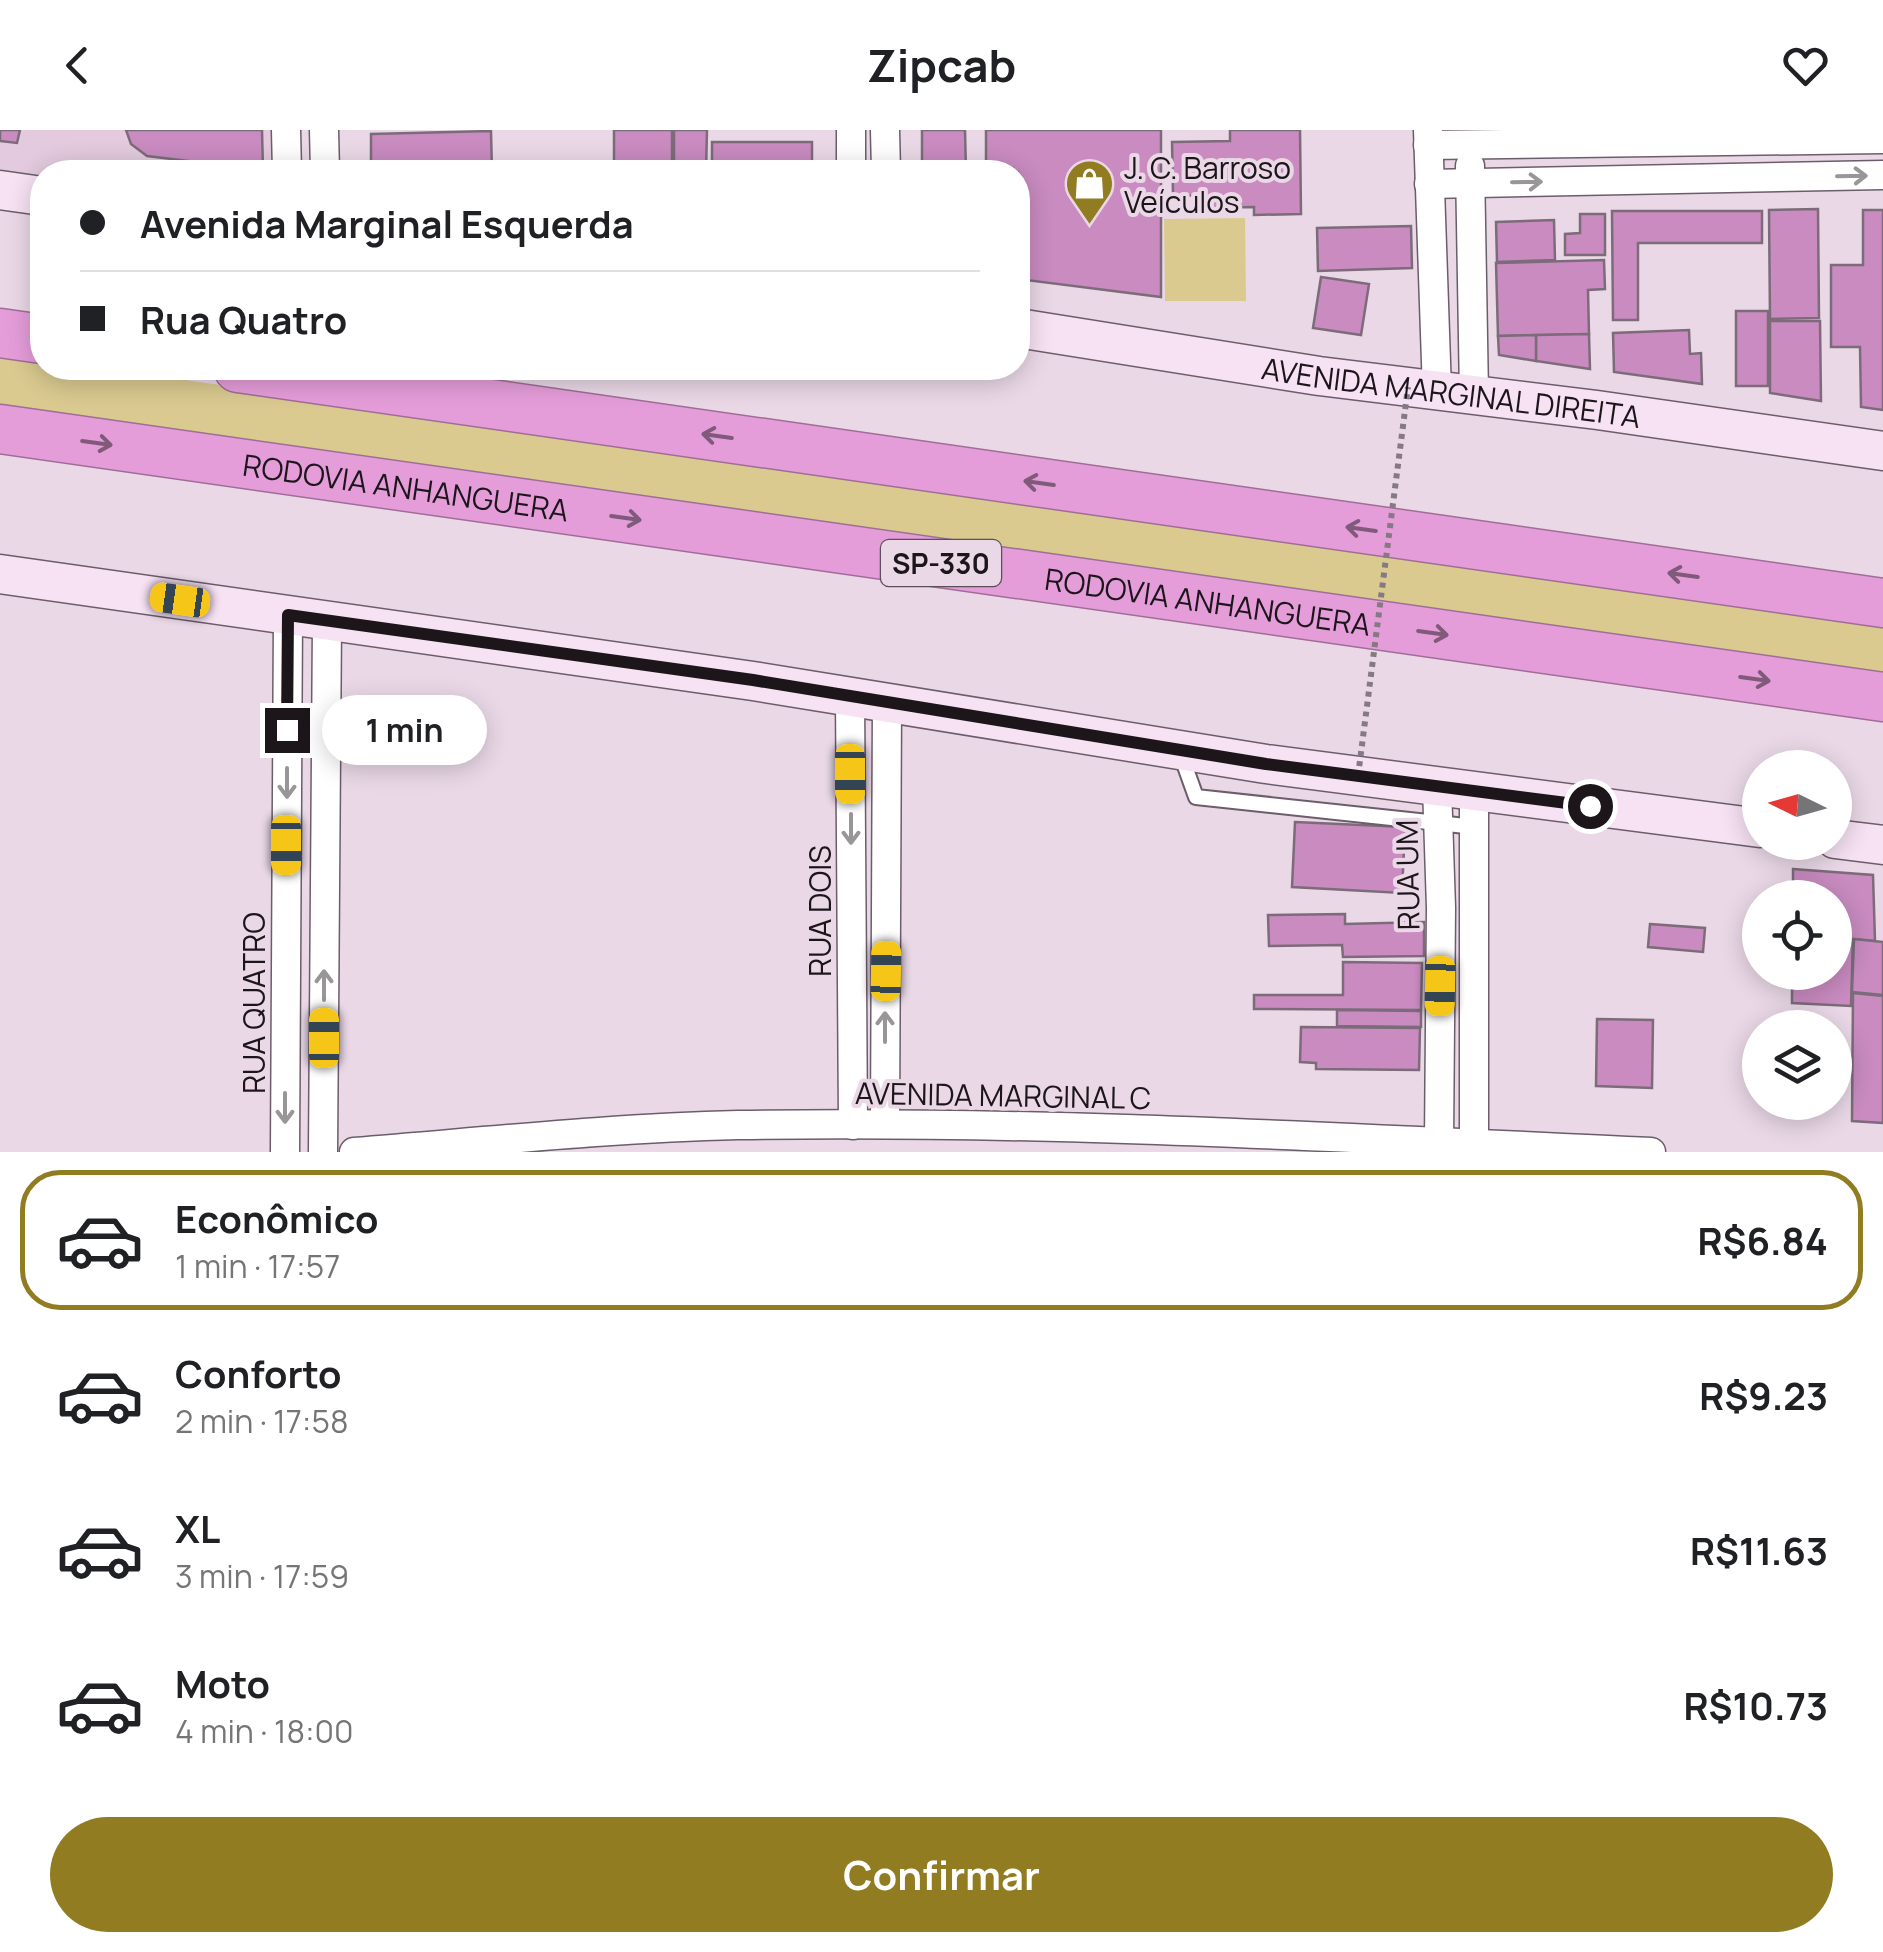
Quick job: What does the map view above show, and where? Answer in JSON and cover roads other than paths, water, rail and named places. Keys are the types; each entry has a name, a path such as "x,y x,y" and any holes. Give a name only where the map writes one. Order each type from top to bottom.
{"highway":[{"path":"0,333 30,337"},
{"path":"322,380 1883,603"},
{"name":"RODOVIA ANHANGUERA","path":"0,429 1883,697"}],"main road":[{"path":"0,190 30,194"},
{"name":"AVENIDA MARGINAL DIREITA","path":"1030,330 1422,389 1883,451"},
{"path":"0,574 850,696 1358,776 1456,807 1742,827"},
{"path":"1852,840 1883,845"}],"street":[{"path":"286,130 287,160"},
{"path":"324,130 325,160"},
{"path":"851,130 851,160"},
{"path":"885,130 886,160"},
{"path":"1422,389 1430,184 1428,138 1883,139"},
{"path":"1469,138 1474,395"},
{"path":"1430,184 1883,175"},
{"name":"RUA QUATRO","path":"285,1152 288,615"},
{"path":"323,1152 328,621"},
{"name":"RUA DOIS","path":"850,696 853,1124"},
{"path":"884,1124 888,703"},
{"path":"1456,807 1474,1144"},
{"name":"RUA UM","path":"1439,1142 1456,807"},
{"name":"AVENIDA MARGINAL C","path":"354,1152 714,1126 853,1124 1093,1126 1651,1152"}],"lane":[{"path":"1179,750 1196,797 1456,807"}],"place":[{"name":"J. C. Barroso Veículos","path":"1089,226"}]}
